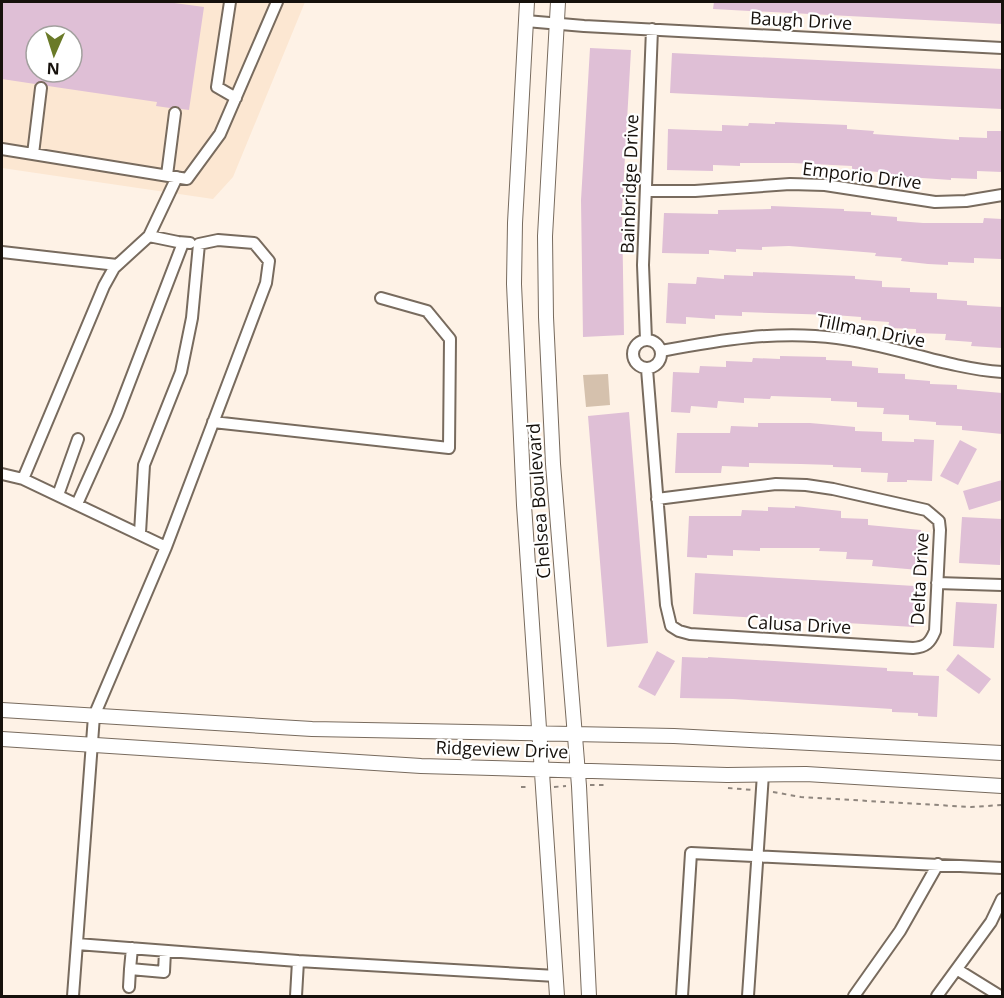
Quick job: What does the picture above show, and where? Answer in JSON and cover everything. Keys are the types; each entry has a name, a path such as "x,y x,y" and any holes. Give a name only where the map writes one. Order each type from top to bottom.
{"main road":[{"name":"Chelsea Boulevard","path":"527,2 515,223 514,284 524,505 557,996"},
{"name":"Chelsea Boulevard","path":"558,2 545,236 545,300 554,474 578,770 589,996"},
{"name":"Ridgeview Drive","path":"2,710 312,729 674,736 1002,753"},
{"name":"Ridgeview Drive","path":"2,739 421,766 806,774 1002,786"}],"street":[{"path":"230,2 217,87 236,98"},
{"path":"2,149 187,178 220,134 277,2"},
{"name":"Baugh Drive","path":"526,21 1002,48"},
{"name":"Bainbridge Drive","path":"652,29 643,265 646,340 636,345 632,354 635,363 647,369 667,617 671,626"},
{"path":"33,154 41,88"},
{"path":"23,479 105,286 117,266 149,236 172,176 175,113"},
{"name":"Emporio Drive","path":"646,192 790,184 825,185 935,202 966,201 1002,195"},
{"path":"74,996 94,716 166,547 266,283 269,261 255,243 218,240 199,244 183,243 149,236"},
{"path":"77,504 117,415 183,243"},
{"path":"140,533 144,465 181,372 192,318 199,244"},
{"path":"2,252 117,266"},
{"path":"213,422 449,448 450,339 427,311 381,298"},
{"name":"Tillman Drive","path":"661,351 729,338 780,334 810,335 849,340 963,367 1002,372"},
{"path":"646,340 657,344 661,351 659,362 647,369"},
{"path":"58,495 78,439"},
{"path":"2,474 23,479 166,547"},
{"name":"Delta Drive","path":"657,499 776,484 796,484 833,489 916,507 933,514 939,521 940,530 934,631 927,645"},
{"path":"937,583 1002,585"},
{"name":"Calusa Drive","path":"671,626 690,634 913,648 927,645"},
{"path":"748,996 763,774"},
{"path":"682,996 691,853 1002,868"},
{"path":"854,996 900,932 938,864"},
{"path":"937,996 991,922 1002,899"},
{"path":"77,944 298,961 556,976"},
{"path":"129,987 132,948"},
{"path":"130,969 164,972 165,951"},
{"path":"296,996 298,961"},
{"path":"958,970 1000,996"}],"shaded area":[{"path":"2,2 305,2 233,177 213,199 2,168"},
{"path":"608,374 610,405 586,407 583,375"}],"building":[{"path":"2,2 167,2 204,7 189,110 177,106 170,108 156,106 157,102 48,86 46,84 84,84 84,24 24,24 24,82 2,79"},
{"path":"714,2 1002,2 1002,24 713,9"},
{"path":"590,48 631,50 622,209 624,335 583,337 581,200"},
{"path":"672,53 1002,69 1002,109 670,93"},
{"path":"775,122 847,125 847,129 874,131 873,134 959,140 959,137 987,138 987,131 1002,131 1002,172 977,171 977,179 951,178 951,180 879,175 879,172 852,170 852,166 793,163 713,165 713,171 667,170 668,129 722,131 722,125 748,126 749,123 775,124"},
{"path":"771,206 871,212 871,215 897,217 897,221 923,223 983,223 984,218 1002,219 1001,259 974,258 974,263 928,264 901,261 902,258 875,256 876,253 789,246 762,247 762,250 736,249 736,252 709,250 709,254 662,253 664,213 718,214 718,210 771,209"},
{"path":"753,272 855,276 855,279 882,281 882,287 910,288 910,292 937,293 937,299 967,301 967,305 1002,307 1002,348 971,346 972,342 945,340 946,334 916,333 916,329 888,328 889,322 861,320 861,317 742,312 742,316 715,315 715,319 686,317 686,324 666,323 668,283 696,284 697,277 724,279 724,275 753,276"},
{"path":"780,356 826,357 826,360 852,361 852,366 878,368 878,373 905,374 905,379 930,381 930,384 957,385 957,389 1002,393 1002,434 962,430 962,426 936,425 936,422 909,420 909,415 883,414 884,408 857,407 857,402 831,401 831,398 771,396 770,399 744,398 744,403 718,401 717,408 691,406 690,413 671,412 673,372 699,373 700,366 726,367 726,361 752,362 753,358 780,359"},
{"path":"629,412 648,643 607,647 588,416"},
{"path":"758,423 810,423 855,427 855,431 882,432 882,441 934,440 932,481 887,482 888,473 861,472 861,468 833,467 833,465 801,464 749,463 749,467 722,466 721,473 675,473 677,433 730,433 731,426 758,427"},
{"path":"960,440 977,449 958,485 940,476"},
{"path":"1002,480 1002,500 969,510 963,491"},
{"path":"795,506 841,511 841,518 868,519 868,525 921,530 919,570 872,566 873,560 846,559 847,552 819,551 820,548 760,548 760,551 733,550 733,556 687,557 689,516 741,516 742,510 768,511 768,507 795,508"},
{"path":"962,517 1002,519 1000,565 959,563"},
{"path":"695,573 915,586 914,627 693,614"},
{"path":"956,602 997,604 994,648 953,646"},
{"path":"657,651 675,661 655,696 638,687"},
{"path":"958,654 991,679 979,694 946,670"},
{"path":"682,657 887,668 887,671 913,672 913,675 939,676 937,717 918,716 918,713 892,712 892,709 680,698"}]}
